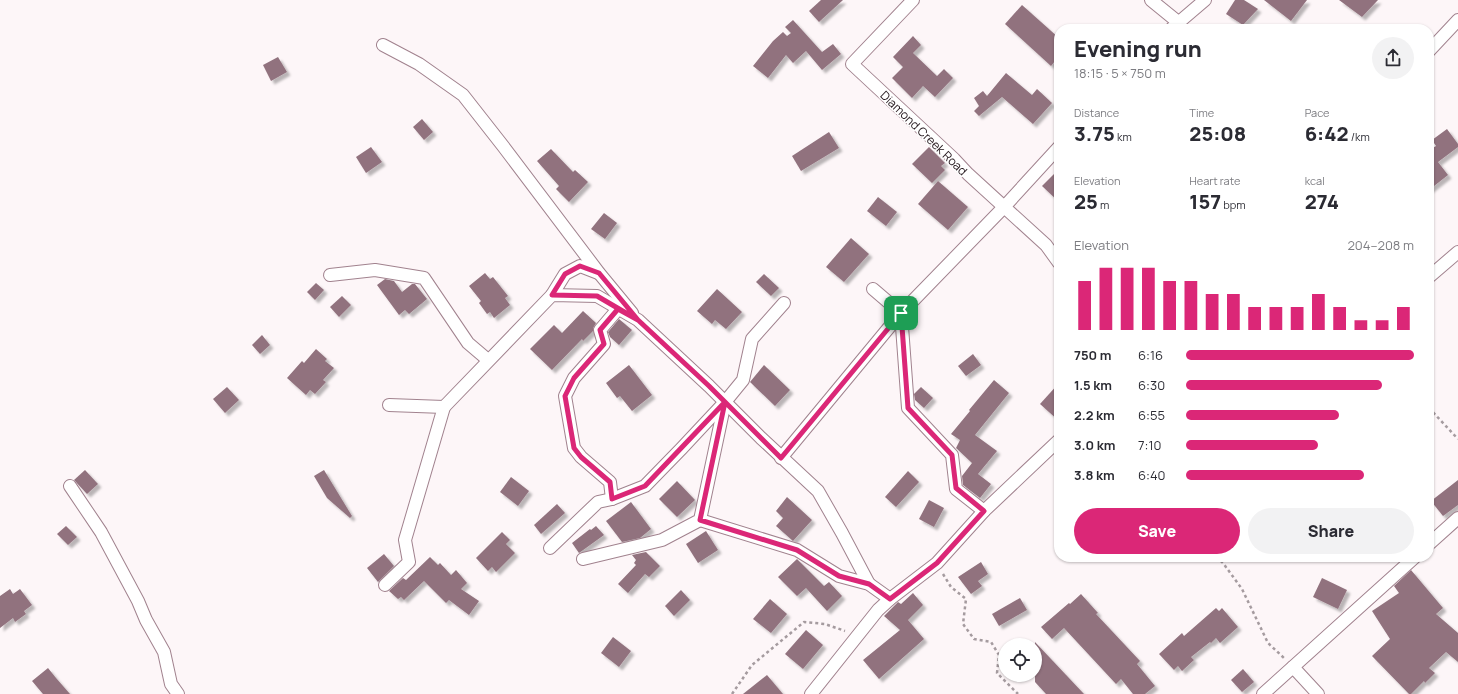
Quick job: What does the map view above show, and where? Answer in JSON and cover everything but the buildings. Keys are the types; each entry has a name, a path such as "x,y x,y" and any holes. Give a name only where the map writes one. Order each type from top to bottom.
{"street":[{"name":"Diamond Creek Road","path":"912,0 852,64 954,159 968,174 1046,245 1054,256"},
{"path":"1151,0 1172,24"},
{"path":"1176,24 1206,0"},
{"path":"1434,46 1458,20"},
{"path":"383,45 419,64 463,95 599,273 638,320 725,402 781,458 818,491 869,584"},
{"path":"781,458 901,313 1054,152"},
{"path":"1434,273 1458,252"},
{"path":"385,585 409,562 405,540 444,407 552,295 565,274 580,266 599,273"},
{"path":"330,276 375,270 424,278 468,343 488,360"},
{"path":"873,289 901,313 908,408 952,455 956,488 984,511"},
{"path":"552,295 597,296 638,320"},
{"path":"550,548 598,502 612,499 645,486 725,402 743,380 752,339 784,303"},
{"path":"612,499 610,482 581,457 574,448 565,396 574,378 604,344 600,330 618,309"},
{"path":"700,520 725,402"},
{"path":"389,405 444,407"},
{"path":"811,694 878,610 937,563 984,511 1054,445"},
{"path":"70,486 101,532 138,601 146,620 164,652 171,684 178,694"},
{"path":"1434,540 1458,518"},
{"path":"583,559 662,540 700,520 797,550 839,576 869,584 890,599"},
{"path":"1262,694 1409,562"},
{"path":"1293,667 1318,694"}],"path":[{"path":"1434,413 1458,439"},
{"path":"1222,562 1242,588 1268,643 1293,667"},
{"path":"937,563 951,587 966,599 963,624 974,639 991,642 999,655 997,673 1018,694"},
{"path":"732,694 752,666 804,622 825,624 858,635"}],"route":[{"path":"901,313 781,458 761,438 725,402 709,386 638,320 597,296 552,295 565,274 580,266 599,273 638,320 618,309 600,330 604,344 574,378 565,396 574,448 581,457 610,482 612,499 645,486 725,402 700,520 797,550 839,576 869,584 890,599 937,563 984,511 956,488 952,455 908,408 901,313"}]}
